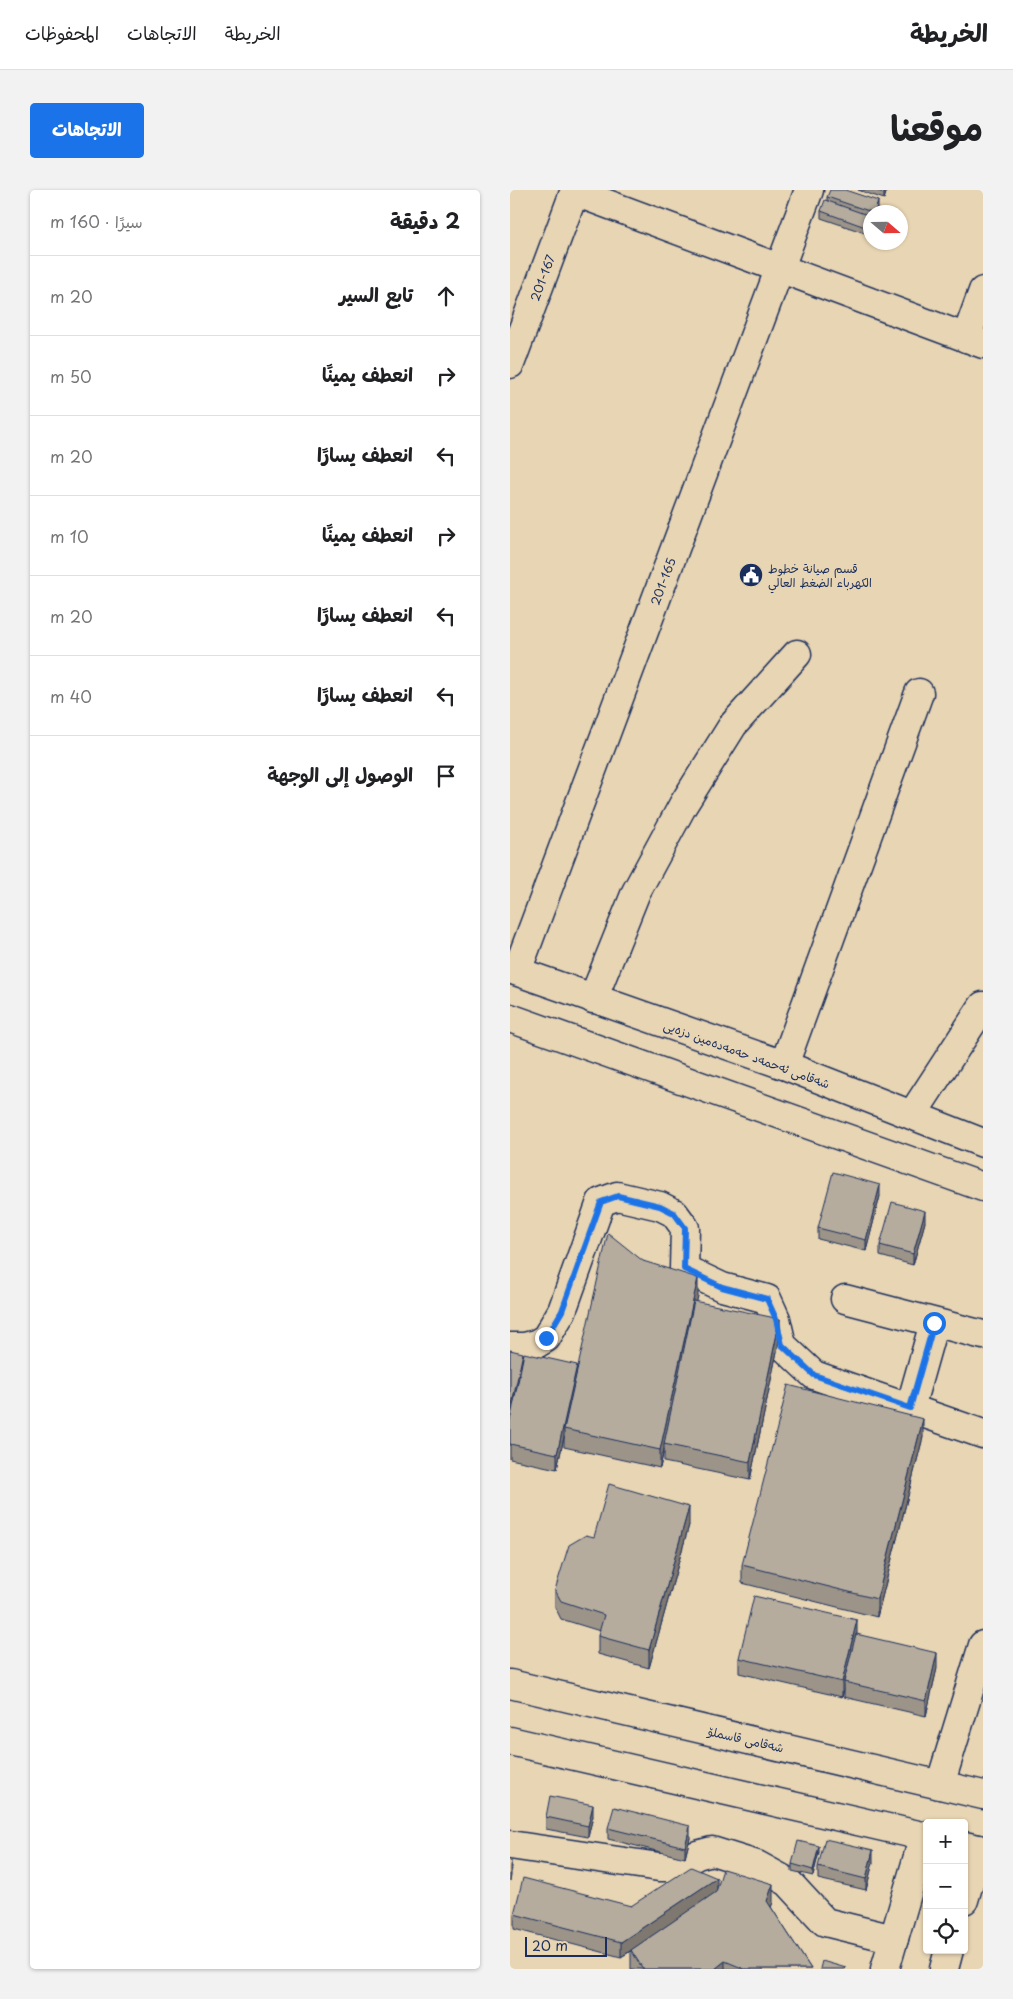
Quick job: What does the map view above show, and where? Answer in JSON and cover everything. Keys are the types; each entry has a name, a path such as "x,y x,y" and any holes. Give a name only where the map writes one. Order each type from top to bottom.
{"street":[{"name":"201-165","path":"513,970 809,190"},
{"path":"575,191 974,341 983,291"},
{"name":"201-167","path":"510,364 575,191"},
{"path":"593,999 636,892 683,805 733,725 797,654"},
{"path":"784,1066 919,693"},
{"name":"شەقامی ئەحمەد حەمەدەمین دزەیی","path":"513,970 784,1066 983,1142"},
{"path":"912,1115 983,1006"},
{"path":"510,1018 983,1186"},
{"path":"510,1347 524,1347 536,1344 546,1338 562,1311 601,1202 618,1196 660,1206 674,1213 685,1228 684,1269 722,1287 767,1299 776,1319 782,1345 814,1375 983,1434"},
{"path":"845,1299 983,1335"},
{"path":"910,1408 934,1323"},
{"path":"940,1785 983,1645"},
{"name":"شەقامی قاسملۆ","path":"510,1684 983,1795"},
{"path":"510,1742 923,1836"},
{"path":"885,1969 923,1843"},
{"path":"510,1845 659,1867 676,1867 697,1855 712,1851 757,1865 788,1882 825,1922 894,1940"},
{"path":"968,1881 975,1848"},
{"path":"944,1969 948,1954"}],"building":[{"path":"830,190 845,190 878,201 877,205 863,205 863,209 827,197"},
{"path":"825,200 863,214 863,226 821,211"},
{"path":"833,1172 880,1185 866,1240 818,1228"},
{"path":"892,1202 925,1211 913,1254 880,1245"},
{"path":"608,1233 643,1261 698,1278 660,1450 564,1429"},
{"path":"694,1301 780,1319 750,1462 664,1444"},
{"path":"510,1350 523,1353 510,1413"},
{"path":"524,1353 577,1365 557,1454 510,1444 510,1421"},
{"path":"788,1385 923,1419 877,1599 742,1565"},
{"path":"609,1484 689,1507 649,1650 598,1636 604,1615 561,1601 555,1590 569,1545 586,1535 594,1537"},
{"path":"754,1596 857,1620 842,1682 739,1658"},
{"path":"856,1634 937,1653 926,1701 844,1682"},
{"path":"550,1796 593,1805 588,1826 546,1817"},
{"path":"614,1807 690,1826 685,1847 608,1828"},
{"path":"825,1839 873,1850 866,1879 818,1867"},
{"path":"798,1841 819,1846 813,1870 792,1864"},
{"path":"691,1867 717,1878 621,1942 514,1914 523,1878 631,1906"},
{"path":"723,1869 773,1884 767,1901 811,1969 743,1969 725,1961 715,1969 643,1969 631,1950 716,1892"},
{"path":"822,1961 846,1968 820,1969"}],"place":[{"name":"قسم صيانة خطوط الكهرباء الضغط العالي","path":"751,575"}],"route":[{"path":"546,1338 562,1311 601,1202 618,1196 660,1206 674,1213 685,1228 684,1269 722,1287 767,1299 776,1319 782,1345 814,1375 910,1408 934,1323"}]}
